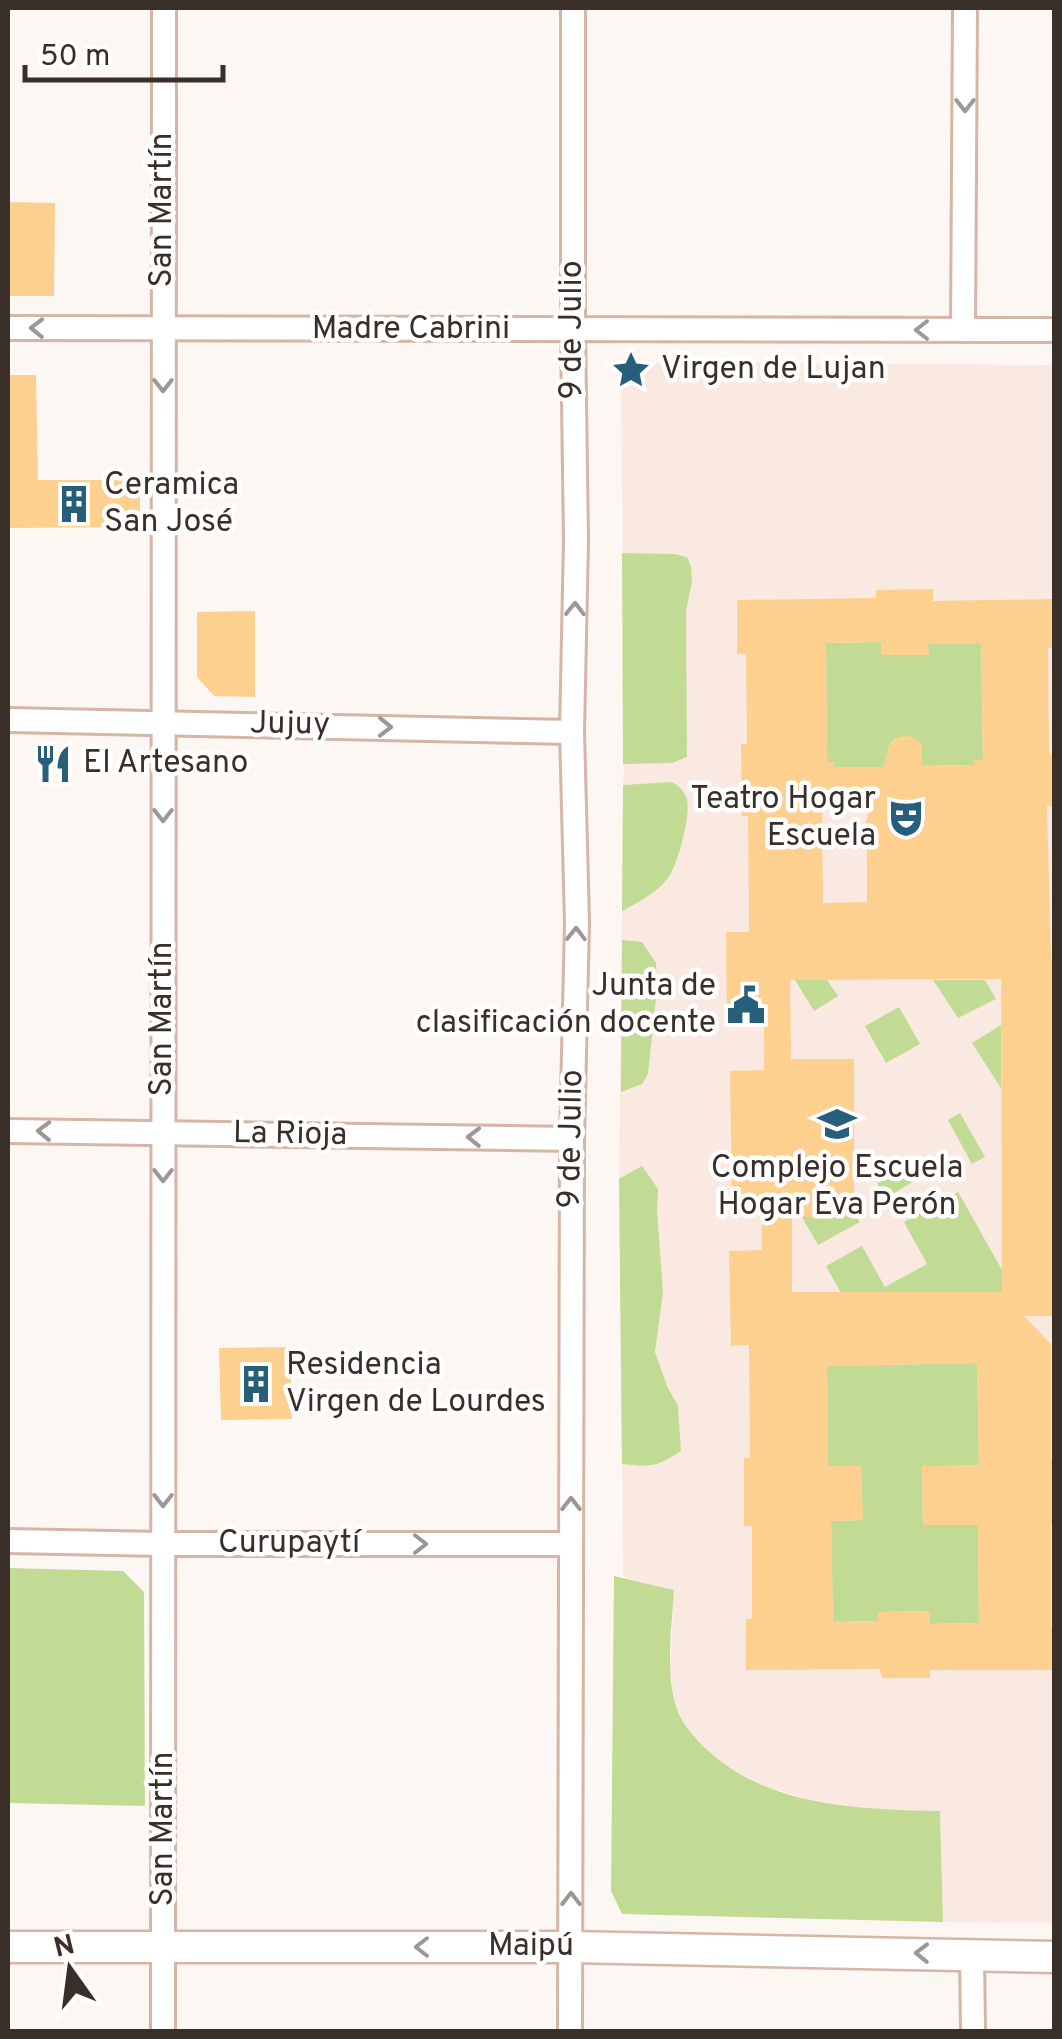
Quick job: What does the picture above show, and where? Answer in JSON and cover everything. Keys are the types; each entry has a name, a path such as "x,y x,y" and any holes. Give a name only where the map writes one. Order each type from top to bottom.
{"street":[{"name":"San Martín","path":"163,2032 164,8"},
{"name":"9 de Julio","path":"570,2032 572,1139 577,922 572,732 576,540 573,8"},
{"path":"963,330 966,8"},
{"name":"Madre Cabrini","path":"8,328 1054,330"},
{"name":"Jujuy","path":"8,720 572,732"},
{"name":"La Rioja","path":"8,1131 572,1139"},
{"name":"Curupaytí","path":"8,1541 571,1544"},
{"name":"Maipú","path":"8,1947 570,1947 1054,1956"},
{"path":"972,1954 973,2032"}],"shaded area":[{"name":"Complejo Escuela Hogar Eva Perón","path":"644,362 1054,365 1054,1923 943,1922 940,1811 866,1809 808,1799 767,1787 720,1763 684,1727 675,1702 670,1670 674,1590 623,1577 619,1179 624,737 621,377"}],"green space":[{"path":"622,553 675,554 687,557 691,567 686,611 687,757 672,763 623,764"},
{"path":"881,642 882,655 929,654 928,644 981,643 983,760 974,765 915,766 922,748 908,737 901,737 890,744 888,751 894,767 834,767 834,762 827,762 826,643"},
{"path":"672,782 683,791 688,807 676,862 659,888 622,911 623,785"},
{"path":"622,940 642,942 656,963 657,990 648,1074 642,1084 621,1092"},
{"path":"795,980 827,980 838,996 814,1011"},
{"path":"933,980 985,980 996,999 958,1018"},
{"path":"899,1007 920,1044 886,1063 865,1026"},
{"path":"1001,1025 1001,1088 972,1043"},
{"path":"960,1113 985,1157 972,1164 948,1120"},
{"path":"916,1161 924,1175 886,1198 877,1183"},
{"path":"642,1166 658,1189 663,1292 655,1352 678,1406 681,1451 653,1465 622,1464 619,1179"},
{"path":"958,1192 1002,1270 1002,1292 841,1293 826,1266 862,1246 885,1287 927,1264 904,1222"},
{"path":"802,1217 854,1217 860,1222 818,1245"},
{"path":"977,1363 979,1465 922,1467 923,1525 978,1525 979,1623 930,1624 929,1611 878,1612 878,1621 833,1622 831,1521 862,1520 861,1466 828,1466 827,1366"},
{"path":"8,1568 123,1571 144,1592 145,1806 8,1803"},
{"path":"614,1576 674,1590 670,1663 676,1706 693,1735 726,1765 753,1781 813,1800 876,1809 940,1811 943,1922 622,1914 611,1891"}],"building":[{"path":"8,202 55,203 54,296 8,296"},
{"name":"Ceramica San José","path":"8,375 36,375 38,480 140,480 140,527 8,528"},
{"path":"933,589 933,601 1054,599 1054,648 1048,648 1049,754 1054,754 1054,806 1047,806 1054,959 1054,1316 1024,1316 1051,1344 1054,1670 930,1670 930,1678 882,1678 880,1669 746,1670 746,1619 752,1619 752,1526 744,1526 744,1458 750,1458 749,1345 731,1346 729,1251 762,1250 762,1206 732,1207 730,1071 764,1070 764,1026 727,1026 726,932 749,932 748,816 742,816 741,744 747,744 746,654 737,654 737,600 876,598 876,590","holes":["881,642 882,655 929,655 928,644 981,643 983,760 974,760 974,765 922,766 920,742 905,736 890,744 883,767 834,767 834,762 827,762 826,643","871,800 864,832 867,902 823,903 822,801","1001,979 1002,1292 792,1292 792,1217 854,1217 854,1059 791,1059 790,980","977,1363 979,1465 922,1466 923,1525 978,1525 979,1623 930,1624 929,1611 878,1612 878,1621 833,1622 831,1521 863,1520 861,1466 828,1466 827,1366"]},
{"path":"255,611 255,697 214,696 197,677 197,612"},
{"name":"Residencia Virgen de Lourdes","path":"290,1347 292,1419 221,1420 219,1348"}],"place":[{"name":"Virgen de Lujan","path":"631,370"},
{"name":"Ceramica San José","path":"74,504"},
{"name":"El Artesano","path":"53,764"},
{"name":"Teatro Hogar Escuela","path":"906,818"},
{"name":"Junta de clasificación docente","path":"746,1005"},
{"name":"Complejo Escuela Hogar Eva Perón","path":"837,1124"},
{"name":"Residencia Virgen de Lourdes","path":"256,1384"}]}
